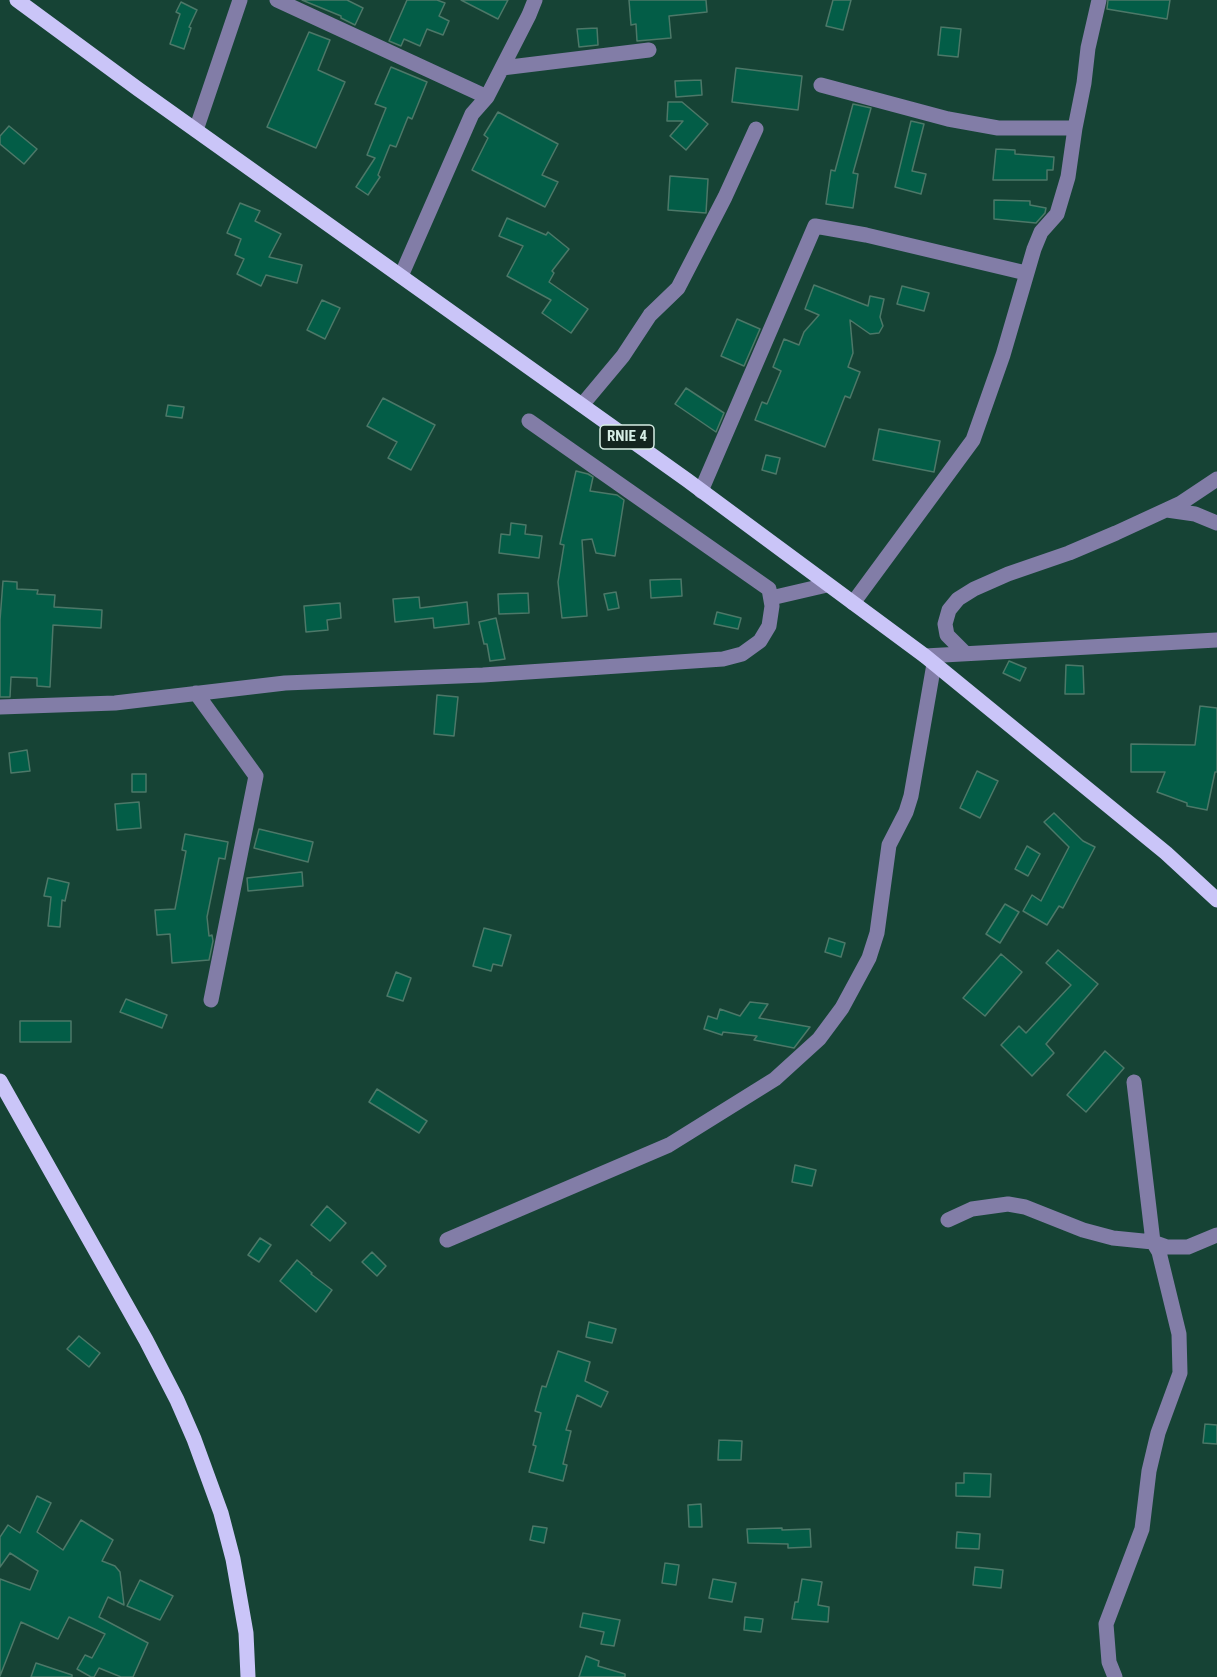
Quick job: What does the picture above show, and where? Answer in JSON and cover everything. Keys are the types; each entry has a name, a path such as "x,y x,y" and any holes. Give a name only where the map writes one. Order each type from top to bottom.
{"main road":[{"name":"RNIE 4","path":"17,0 701,491 930,660 1166,853 1217,900"},
{"path":"0,1081 146,1340 194,1438 221,1513 233,1558 246,1633 248,1677"}],"street":[{"path":"196,130 240,0"},
{"path":"277,0 487,97"},
{"path":"401,276 472,114 487,97 535,0"},
{"path":"853,603 973,440 1003,355 1026,273 1041,232 1057,214 1068,177 1088,48 1099,0"},
{"path":"502,68 649,50"},
{"path":"821,85 948,119 998,128 1075,128"},
{"path":"582,405 622,356 650,315 678,288 756,129"},
{"path":"701,491 815,226 866,235 1026,273"},
{"path":"0,707 115,703 285,682 483,675 723,658 742,654 760,641 769,627 772,606 769,589 529,421"},
{"path":"966,653 947,634 945,624 949,610 958,599 999,578 1069,553 1181,503 1217,479"},
{"path":"1164,510 1195,514 1217,523"},
{"path":"771,598 827,585"},
{"path":"447,1240 669,1145 776,1079 819,1039 842,1008 869,958 877,933 889,845 906,812 911,796 930,660 966,653 1217,640"},
{"path":"196,693 256,776 211,1000"},
{"path":"1114,1677 1108,1662 1106,1624 1142,1529 1149,1471 1158,1433 1180,1373 1179,1334 1159,1252 1153,1242 1134,1082"},
{"path":"948,1220 972,1209 1008,1204 1025,1207 1093,1233 1113,1238 1153,1242 1167,1247 1188,1247 1217,1235"}],"building":[{"path":"302,0 347,0 363,8 355,25 341,16"},
{"path":"407,0 437,0 445,3 439,16 449,21 443,35 427,29 420,46 404,39 401,46 389,41"},
{"path":"461,0 508,0 498,19"},
{"path":"629,0 706,0 707,12 669,16 671,38 637,41 636,24 631,25"},
{"path":"833,0 851,0 843,30 826,26"},
{"path":"1108,0 1170,0 1167,19 1107,9"},
{"path":"181,2 197,10 189,27 191,28 184,49 170,44 180,14 176,12"},
{"path":"941,27 961,29 958,57 938,55"},
{"path":"597,28 598,45 579,47 577,29"},
{"path":"309,32 330,40 318,70 345,82 316,148 267,127"},
{"path":"391,67 427,82 412,119 408,117 396,147 390,145 378,175 380,177 368,195 356,187 375,158 367,155 386,108 375,104"},
{"path":"736,68 802,76 798,110 732,102"},
{"path":"701,80 702,95 676,97 675,81"},
{"path":"668,102 682,102 708,124 686,150 670,136 683,121 667,121"},
{"path":"853,104 871,108 853,173 858,174 853,208 826,204 831,170 835,171"},
{"path":"498,112 558,144 542,175 558,182 545,207 472,170 488,138 484,135"},
{"path":"911,121 924,124 912,171 926,174 921,194 895,187"},
{"path":"9,126 37,149 24,164 0,144 0,136"},
{"path":"996,149 1015,150 1015,154 1054,157 1053,170 1047,170 1047,180 993,180"},
{"path":"670,176 708,179 706,213 668,210"},
{"path":"994,200 1030,201 1030,205 1046,208 1045,213 1036,223 994,219"},
{"path":"240,203 260,211 255,221 281,234 269,257 302,265 297,283 266,275 261,286 237,274 244,259 235,255 241,239 227,233"},
{"path":"507,218 546,235 548,232 569,249 552,271 554,273 549,282 588,309 571,333 542,313 551,300 507,276 523,246 499,236"},
{"path":"814,285 868,306 870,296 884,299 880,317 883,326 879,333 870,334 850,320 853,353 848,367 860,372 850,398 845,396 825,447 755,420 762,402 767,404 781,371 773,367 784,339 799,345 804,332 819,315 805,309"},
{"path":"902,286 929,293 924,311 897,304"},
{"path":"322,300 340,308 325,339 307,330"},
{"path":"737,319 760,329 744,366 721,356"},
{"path":"686,388 724,413 716,432 675,404"},
{"path":"383,398 435,425 411,470 388,458 397,442 367,426"},
{"path":"168,405 184,407 182,418 166,416"},
{"path":"879,429 940,441 934,472 873,460"},
{"path":"766,455 780,458 776,474 762,470"},
{"path":"576,471 593,477 590,491 617,495 624,500 615,556 596,553 592,539 582,540 587,616 562,618 558,582 564,545 560,544"},
{"path":"511,523 526,525 525,534 542,536 539,558 499,553 501,534 510,535"},
{"path":"681,579 682,596 651,598 650,580"},
{"path":"3,581 17,582 17,589 38,590 37,594 55,595 54,607 102,610 101,628 53,625 50,687 37,686 37,678 11,677 10,697 0,697 0,620"},
{"path":"616,592 619,608 608,610 604,594"},
{"path":"528,593 529,613 499,614 498,594"},
{"path":"419,597 420,608 467,602 469,624 434,628 433,618 395,622 393,599"},
{"path":"340,603 341,618 327,620 328,630 306,632 304,606"},
{"path":"717,612 741,618 738,629 714,624"},
{"path":"496,618 505,659 490,661 479,622"},
{"path":"1009,661 1026,668 1020,681 1003,673"},
{"path":"1066,665 1083,666 1084,694 1065,694"},
{"path":"437,695 458,697 454,736 434,734"},
{"path":"1200,706 1217,708 1217,772 1215,772 1207,810 1187,806 1187,803 1157,792 1165,772 1131,772 1131,744 1195,745"},
{"path":"27,750 30,771 11,773 9,753"},
{"path":"977,771 998,781 980,818 960,808"},
{"path":"132,774 146,774 146,792 132,792"},
{"path":"139,802 141,828 117,830 115,804"},
{"path":"1054,813 1083,841 1095,847 1063,908 1059,906 1047,925 1023,911 1032,895 1041,901 1069,847 1044,822"},
{"path":"259,829 313,842 308,862 254,848"},
{"path":"185,834 228,842 225,859 219,858 207,917 209,936 212,935 213,941 209,960 172,963 170,934 157,935 155,910 175,909 186,851 182,850"},
{"path":"1027,846 1040,854 1028,876 1015,869"},
{"path":"302,872 303,886 248,891 247,878"},
{"path":"48,878 69,883 65,901 62,900 60,927 48,926 51,897 44,896"},
{"path":"1005,904 1019,912 1000,943 986,934"},
{"path":"484,928 511,935 502,966 493,964 491,971 473,966"},
{"path":"829,938 845,943 841,957 825,952"},
{"path":"1058,950 1098,984 1046,1044 1054,1053 1032,1076 1001,1045 1019,1026 1026,1033 1071,985 1046,963"},
{"path":"1001,954 1022,972 985,1016 963,998"},
{"path":"396,972 411,978 403,1001 387,996"},
{"path":"126,999 167,1015 162,1028 120,1012"},
{"path":"750,1002 768,1004 759,1018 810,1027 794,1048 754,1040 757,1036 723,1032 722,1035 704,1029 708,1016 717,1019 720,1009 740,1016"},
{"path":"20,1021 71,1021 71,1042 20,1042"},
{"path":"1105,1051 1124,1068 1086,1112 1067,1095"},
{"path":"377,1089 427,1121 419,1133 369,1102"},
{"path":"795,1165 816,1170 812,1186 792,1182"},
{"path":"327,1206 346,1223 330,1241 311,1225"},
{"path":"260,1238 271,1245 259,1262 248,1255"},
{"path":"372,1252 386,1266 377,1276 362,1262"},
{"path":"297,1260 332,1290 316,1312 280,1281"},
{"path":"589,1322 616,1329 612,1343 586,1337"},
{"path":"79,1336 100,1353 89,1367 67,1349"},
{"path":"558,1351 590,1362 585,1381 608,1392 601,1407 577,1395 566,1430 571,1431 563,1464 567,1465 563,1481 529,1472 541,1413 535,1411 542,1386 546,1387"},
{"path":"1205,1424 1217,1425 1217,1444 1203,1443"},
{"path":"719,1440 742,1441 741,1460 718,1460"},
{"path":"964,1473 991,1474 990,1497 956,1496 956,1483 964,1483"},
{"path":"37,1496 51,1503 37,1532 63,1550 81,1520 113,1540 102,1561 115,1566 120,1572 124,1605 108,1597 99,1617 148,1643 133,1677 121,1677 99,1668 94,1677 91,1677 77,1669 85,1655 92,1658 105,1634 69,1617 58,1639 21,1622 0,1676 0,1579 30,1590 38,1571 10,1553 0,1567 0,1537 8,1525 20,1533"},
{"path":"701,1504 702,1527 689,1527 688,1505"},
{"path":"533,1526 547,1528 544,1543 530,1540"},
{"path":"782,1528 782,1530 810,1529 811,1547 788,1548 788,1544 748,1543 747,1529"},
{"path":"957,1532 980,1534 979,1549 956,1548"},
{"path":"665,1563 679,1565 676,1585 662,1583"},
{"path":"975,1567 1003,1570 1001,1588 973,1585"},
{"path":"713,1579 736,1583 732,1602 709,1598"},
{"path":"802,1579 822,1582 818,1605 829,1607 828,1622 792,1619"},
{"path":"140,1580 173,1596 160,1620 127,1606"},
{"path":"583,1613 620,1620 614,1646 601,1644 604,1632 580,1627"},
{"path":"745,1617 763,1619 761,1632 744,1630"},
{"path":"586,1656 599,1661 598,1666 625,1674 625,1677 579,1677"},
{"path":"36,1663 72,1675 72,1677 31,1677"}]}
